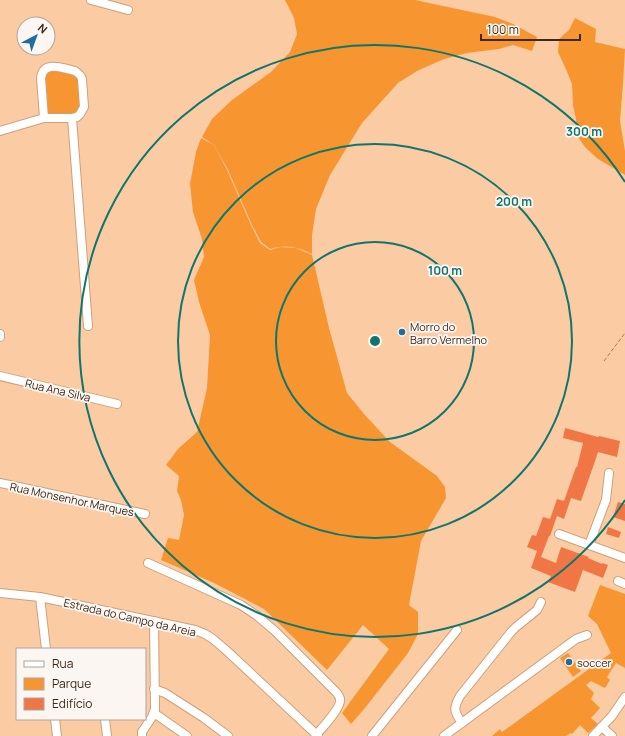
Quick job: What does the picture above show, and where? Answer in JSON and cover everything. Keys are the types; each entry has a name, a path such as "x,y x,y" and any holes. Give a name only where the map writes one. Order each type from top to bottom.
{"street":[{"path":"91,0 128,10"},
{"path":"0,131 44,118 72,118 80,114 84,107 82,77 78,72 54,66 47,68 41,74 44,118"},
{"path":"72,118 88,326"},
{"name":"Rua Ana Silva","path":"0,376 117,404"},
{"path":"589,545 606,500 610,472"},
{"name":"Rua Monsenhor Marques","path":"0,483 144,514"},
{"path":"559,534 625,558"},
{"path":"148,564 241,605 256,615 337,693 340,698 338,708 317,735"},
{"name":"Estrada do Campo da Areia","path":"0,593 40,597 195,630 205,634 227,651 317,735"},
{"path":"40,597 46,648"},
{"path":"462,723 455,712 455,707 460,696 511,632 537,610 541,602"},
{"path":"142,736 142,732 152,717 155,709 154,621"},
{"path":"372,736 457,630"},
{"path":"444,736 576,639 587,635"},
{"path":"154,689 165,693 204,718 228,736"},
{"path":"593,736 612,716 625,698"},
{"path":"154,713 187,736"},
{"path":"55,720 57,736"},
{"path":"105,720 107,736"},
{"path":"602,727 612,736"}],"path":[{"path":"604,361 625,333"}],"green space":[{"path":"285,0 415,0 495,17 513,24 537,37 532,51 513,45 499,49 467,53 444,59 417,71 398,83 362,123 330,175 316,209 312,235 312,254 292,247 270,249 261,242 228,170 214,145 202,137 212,119 232,100 271,72 290,52 297,34 294,18"},
{"path":"575,18 596,29 595,42 625,49 620,121 625,151 625,175 598,159 585,147 578,137 573,105 572,84 558,52 559,39 569,30"},
{"path":"51,67 79,76 81,108 71,117 46,117 44,72"},
{"path":"201,138 214,145 260,243 270,250 280,247 296,248 312,255 329,328 347,393 390,442 437,476 445,487 446,498 421,541 409,605 418,612 418,634 408,653 351,724 342,713 389,649 363,625 327,670 264,609 214,583 161,560 168,538 179,540 184,515 181,500 177,491 179,476 166,465 178,449 197,432 207,388 210,335 199,302 194,280 204,257 202,239 193,212 190,184 196,152"},
{"path":"600,585 625,594 625,668 616,663 607,677 610,680 605,688 591,681 586,685 594,693 591,699 600,708 591,718 598,724 588,733 580,725 572,734 571,733 566,736 492,736 500,729 502,732 611,653 597,624 588,616"},
{"name":"soccer","path":"568,653 581,671 573,677 560,658"}],"building":[{"path":"565,428 620,441 617,457 598,452 581,501 571,498 564,519 557,516 541,557 556,563 561,547 589,557 588,558 602,564 608,565 603,578 583,570 575,592 548,582 551,576 531,568 537,551 527,547 532,535 536,536 543,517 550,519 557,499 564,501 577,467 583,443 563,438"},
{"path":"618,502 625,504 625,521 613,517"},
{"path":"608,527 621,532 619,538 606,534"}],"place":[{"name":"Morro do Barro Vermelho","path":"402,332"},
{"name":"soccer","path":"569,662"}]}
